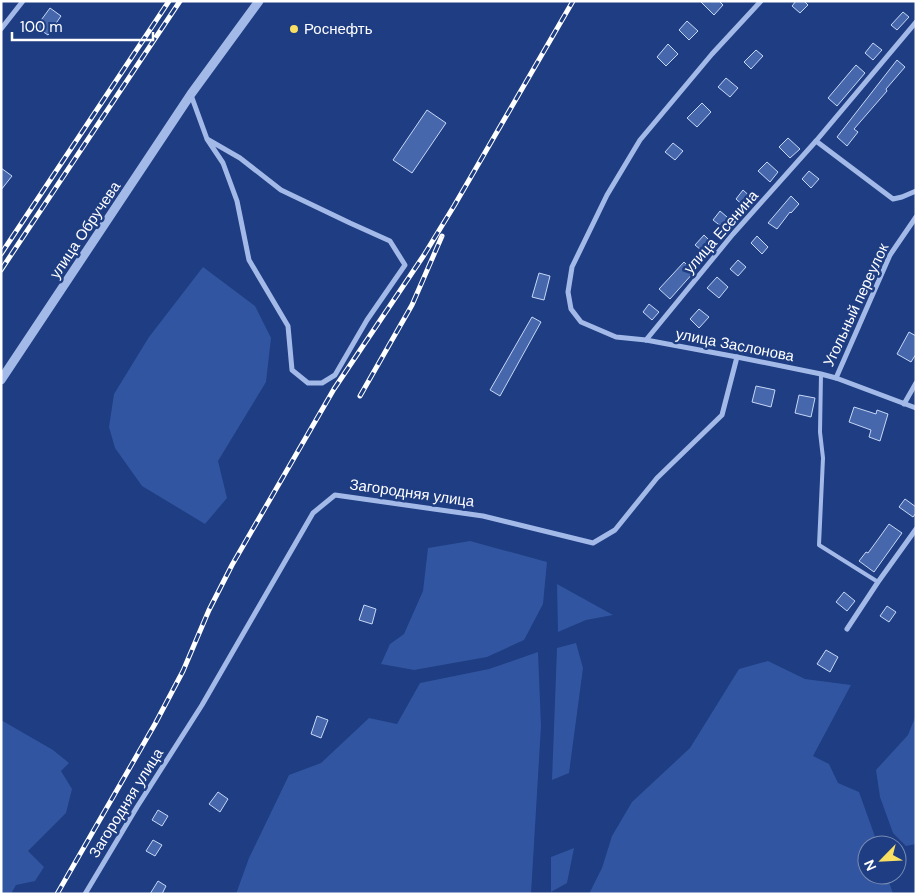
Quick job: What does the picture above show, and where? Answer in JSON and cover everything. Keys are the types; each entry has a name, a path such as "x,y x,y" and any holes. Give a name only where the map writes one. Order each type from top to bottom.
{"street":[{"path":"1,28 23,1"},
{"name":"улица Обручева","path":"1,380 191,94 259,1"},
{"name":"улица Заслонова","path":"761,1 712,54 640,140 607,195 572,267 568,292 571,310 581,322 616,337 646,340 821,374 916,408"},
{"path":"916,22 816,141 893,199 916,191"},
{"path":"191,94 207,139 223,162 237,202 249,260 288,326 292,370 308,383 322,384 335,375 367,320 405,265 390,240 281,190 240,158 207,139"},
{"name":"улица Есенина","path":"646,340 734,234 816,141"},
{"name":"Угольный переулок","path":"836,378 890,255 916,217"},
{"name":"Загородняя улица","path":"85,894 137,807 202,705 313,513 335,495 483,516 593,542 615,530 656,478 722,414 737,357"},
{"path":"904,404 916,383"},
{"path":"847,629 916,529"}],"lane":[{"path":"821,374 820,432 823,458 819,545 878,582"}],"shaded area":[{"path":"203,267 255,306 271,338 266,382 218,461 227,498 205,524 142,486 115,448 109,427 114,394 149,337"},
{"path":"470,541 547,562 543,604 524,640 487,657 414,670 381,664 390,644 404,634 423,591 428,548"},
{"path":"557,584 613,615 586,620 558,632"},
{"path":"576,643 583,668 569,773 552,780 557,648"},
{"path":"538,652 541,726 531,894 236,894 249,858 289,775 321,763 369,718 397,724 420,683 489,669"},
{"path":"768,661 805,679 851,685 813,756 829,764 838,783 859,792 874,835 857,835 857,885 890,885 893,894 589,894 602,868 612,836 632,802 690,748 739,669"},
{"path":"916,715 916,844 907,846 907,835 895,835 893,833 880,797 876,770 908,735"},
{"path":"1,720 53,750 69,763 61,771 72,789 66,813 28,851 44,867 35,881 16,885 11,894 1,894"},
{"path":"574,848 567,883 551,892 551,857"}],"building":[{"path":"700,1 719,1 723,5 714,15"},
{"path":"796,1 804,1 808,5 800,13 792,6"},
{"path":"50,8 61,16 48,35 36,27"},
{"path":"903,12 909,17 897,30 891,25"},
{"path":"687,21 698,31 689,40 679,30"},
{"path":"873,43 882,50 873,60 865,53"},
{"path":"668,44 678,54 666,66 657,57"},
{"path":"756,50 763,56 751,69 744,62"},
{"path":"897,60 905,67 854,129 858,132 847,146 837,137"},
{"path":"856,65 865,73 837,106 828,98"},
{"path":"726,78 738,88 730,97 718,87"},
{"path":"702,103 711,112 697,127 687,118"},
{"path":"427,110 446,123 412,173 393,160"},
{"path":"788,138 800,149 790,158 779,147"},
{"path":"673,143 683,151 675,160 665,152"},
{"path":"767,162 778,172 770,182 758,171"},
{"path":"1,168 12,176 1,190"},
{"path":"809,171 819,179 811,188 802,179"},
{"path":"743,190 754,200 747,209 736,199"},
{"path":"791,196 799,204 777,229 768,223"},
{"path":"720,211 734,223 727,231 713,220"},
{"path":"704,235 715,246 707,255 695,245"},
{"path":"757,236 768,247 762,254 751,243"},
{"path":"738,260 746,267 738,276 730,269"},
{"path":"684,262 694,272 670,299 659,289"},
{"path":"539,273 550,276 544,300 532,297"},
{"path":"717,277 728,287 719,298 707,288"},
{"path":"649,304 659,312 652,320 643,312"},
{"path":"699,309 709,317 699,328 690,319"},
{"path":"532,317 541,322 500,396 490,390"},
{"path":"909,332 916,336 916,354 911,362 897,354"},
{"path":"756,386 775,390 771,407 752,402"},
{"path":"799,395 815,398 811,417 795,413"},
{"path":"854,407 876,414 877,410 888,414 880,441 869,437 871,430 849,422"},
{"path":"905,499 916,507 916,513 913,517 899,507"},
{"path":"889,524 902,533 874,572 859,561 866,552 868,553"},
{"path":"844,592 855,601 847,611 836,602"},
{"path":"364,605 376,609 372,624 359,620"},
{"path":"887,606 896,612 889,622 880,616"},
{"path":"826,650 838,657 830,672 817,664"},
{"path":"317,716 328,720 321,738 311,734"},
{"path":"218,792 228,799 220,812 209,804"},
{"path":"158,810 168,816 162,826 152,820"},
{"path":"153,840 162,845 155,856 146,851"},
{"path":"158,881 166,886 162,894 150,894"}],"railway":[{"path":"1,254 169,1"},
{"path":"1,270 180,1"},
{"path":"57,894 155,724 183,671 209,610 232,565 334,389 424,255 454,206 573,1"},
{"path":"360,396 412,305 442,236"}],"place":[{"name":"Роснефть","path":"294,29"}]}
